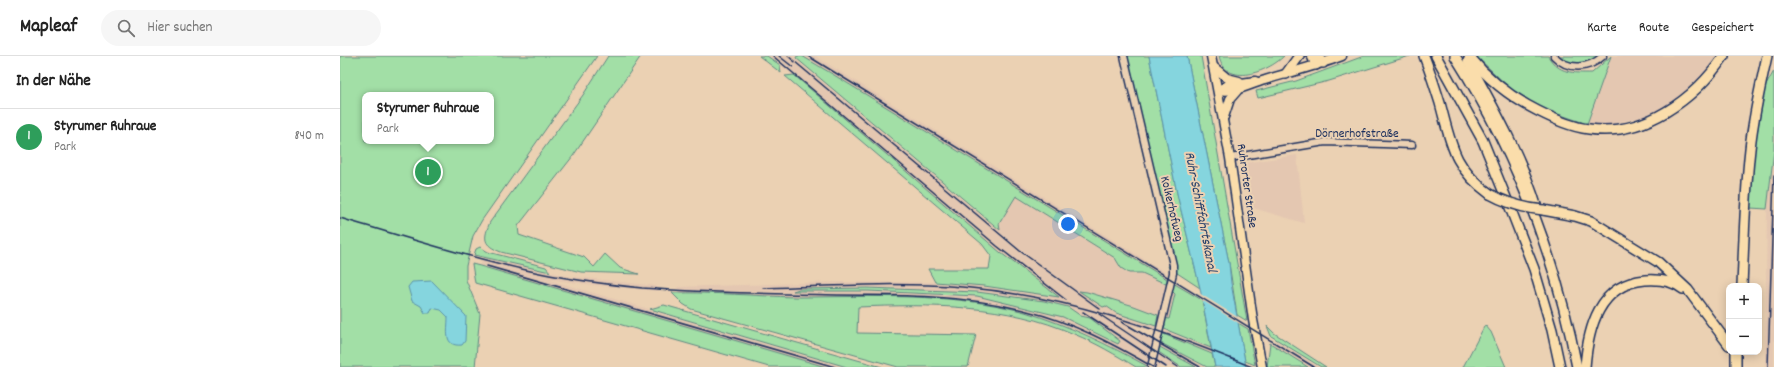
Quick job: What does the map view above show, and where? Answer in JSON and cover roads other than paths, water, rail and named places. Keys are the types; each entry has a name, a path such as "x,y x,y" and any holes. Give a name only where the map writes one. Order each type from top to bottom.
{"highway":[{"path":"1286,74 1299,56"},
{"path":"1312,56 1319,61"},
{"path":"1424,56 1453,151 1470,177 1490,194 1503,201 1522,208 1556,210 1591,221 1643,252 1673,279 1702,309 1726,342"},
{"path":"1428,56 1460,102"},
{"path":"1436,56 1460,102 1483,141 1534,269 1552,330 1560,367"},
{"path":"1455,56 1486,109 1535,216 1563,304 1577,367"},
{"path":"1466,56 1515,150 1531,188 1548,244 1552,268"},
{"path":"1469,56 1490,77 1525,104 1571,125 1605,130 1634,126 1654,118 1672,108 1696,90 1724,56"},
{"path":"1738,283 1740,223 1746,148 1751,106 1762,56"},
{"path":"1742,283 1744,226 1750,148 1756,108 1767,56"},
{"path":"1585,367 1588,339 1592,325 1602,306 1614,291 1623,285 1639,281 1673,279"},
{"path":"1733,355 1738,366"},
{"path":"1736,355 1738,366"},
{"path":"1738,366 1740,355"}],"main road":[{"name":"Ruhrorter Straße","path":"1211,56 1224,120 1253,320 1262,367"},
{"path":"1218,90 1237,91 1319,61 1342,56"},
{"path":"1213,66 1227,78 1244,82"},
{"path":"1218,90 1228,85 1264,80"},
{"path":"1224,120 1230,99 1237,91"}],"street":[{"name":"Kolkerhofweg","path":"1124,56 1173,265 1150,367"},
{"path":"1554,56 1566,65 1579,67 1589,66 1597,62 1603,56"},
{"name":"Dörnerhofstraße","path":"1230,158 1326,142 1412,145"}],"water":[{"name":"Ruhr-Schifffahrtskanal","path":"1149,56 1187,56 1229,263 1231,283 1246,367 1215,367 1200,288 1178,198"},
{"path":"432,281 466,316 465,341 462,345 456,345 449,341 447,333 448,317 441,310 432,308 430,313 425,313 421,306 412,301 408,287 412,282"}],"railway":[{"path":"773,56 997,246 1066,300"},
{"path":"779,56 793,67"},
{"path":"788,56 1020,251 1100,309"},
{"path":"808,56 1314,367"},
{"path":"1768,367 1774,175"},
{"path":"340,218 502,264 555,276 598,283 666,290 934,297 1004,306 1027,311 1076,327 1123,350 1153,367"},
{"path":"487,266 835,367"},
{"path":"763,288 912,285 962,287 1000,291 1074,306 1110,316 1181,339 1252,367"},
{"path":"1083,312 1166,367"},
{"path":"1099,314 1178,367"},
{"path":"1122,322 1200,367"}],"place":[{"name":"Styrumer Ruhraue","path":"428,172"}]}
